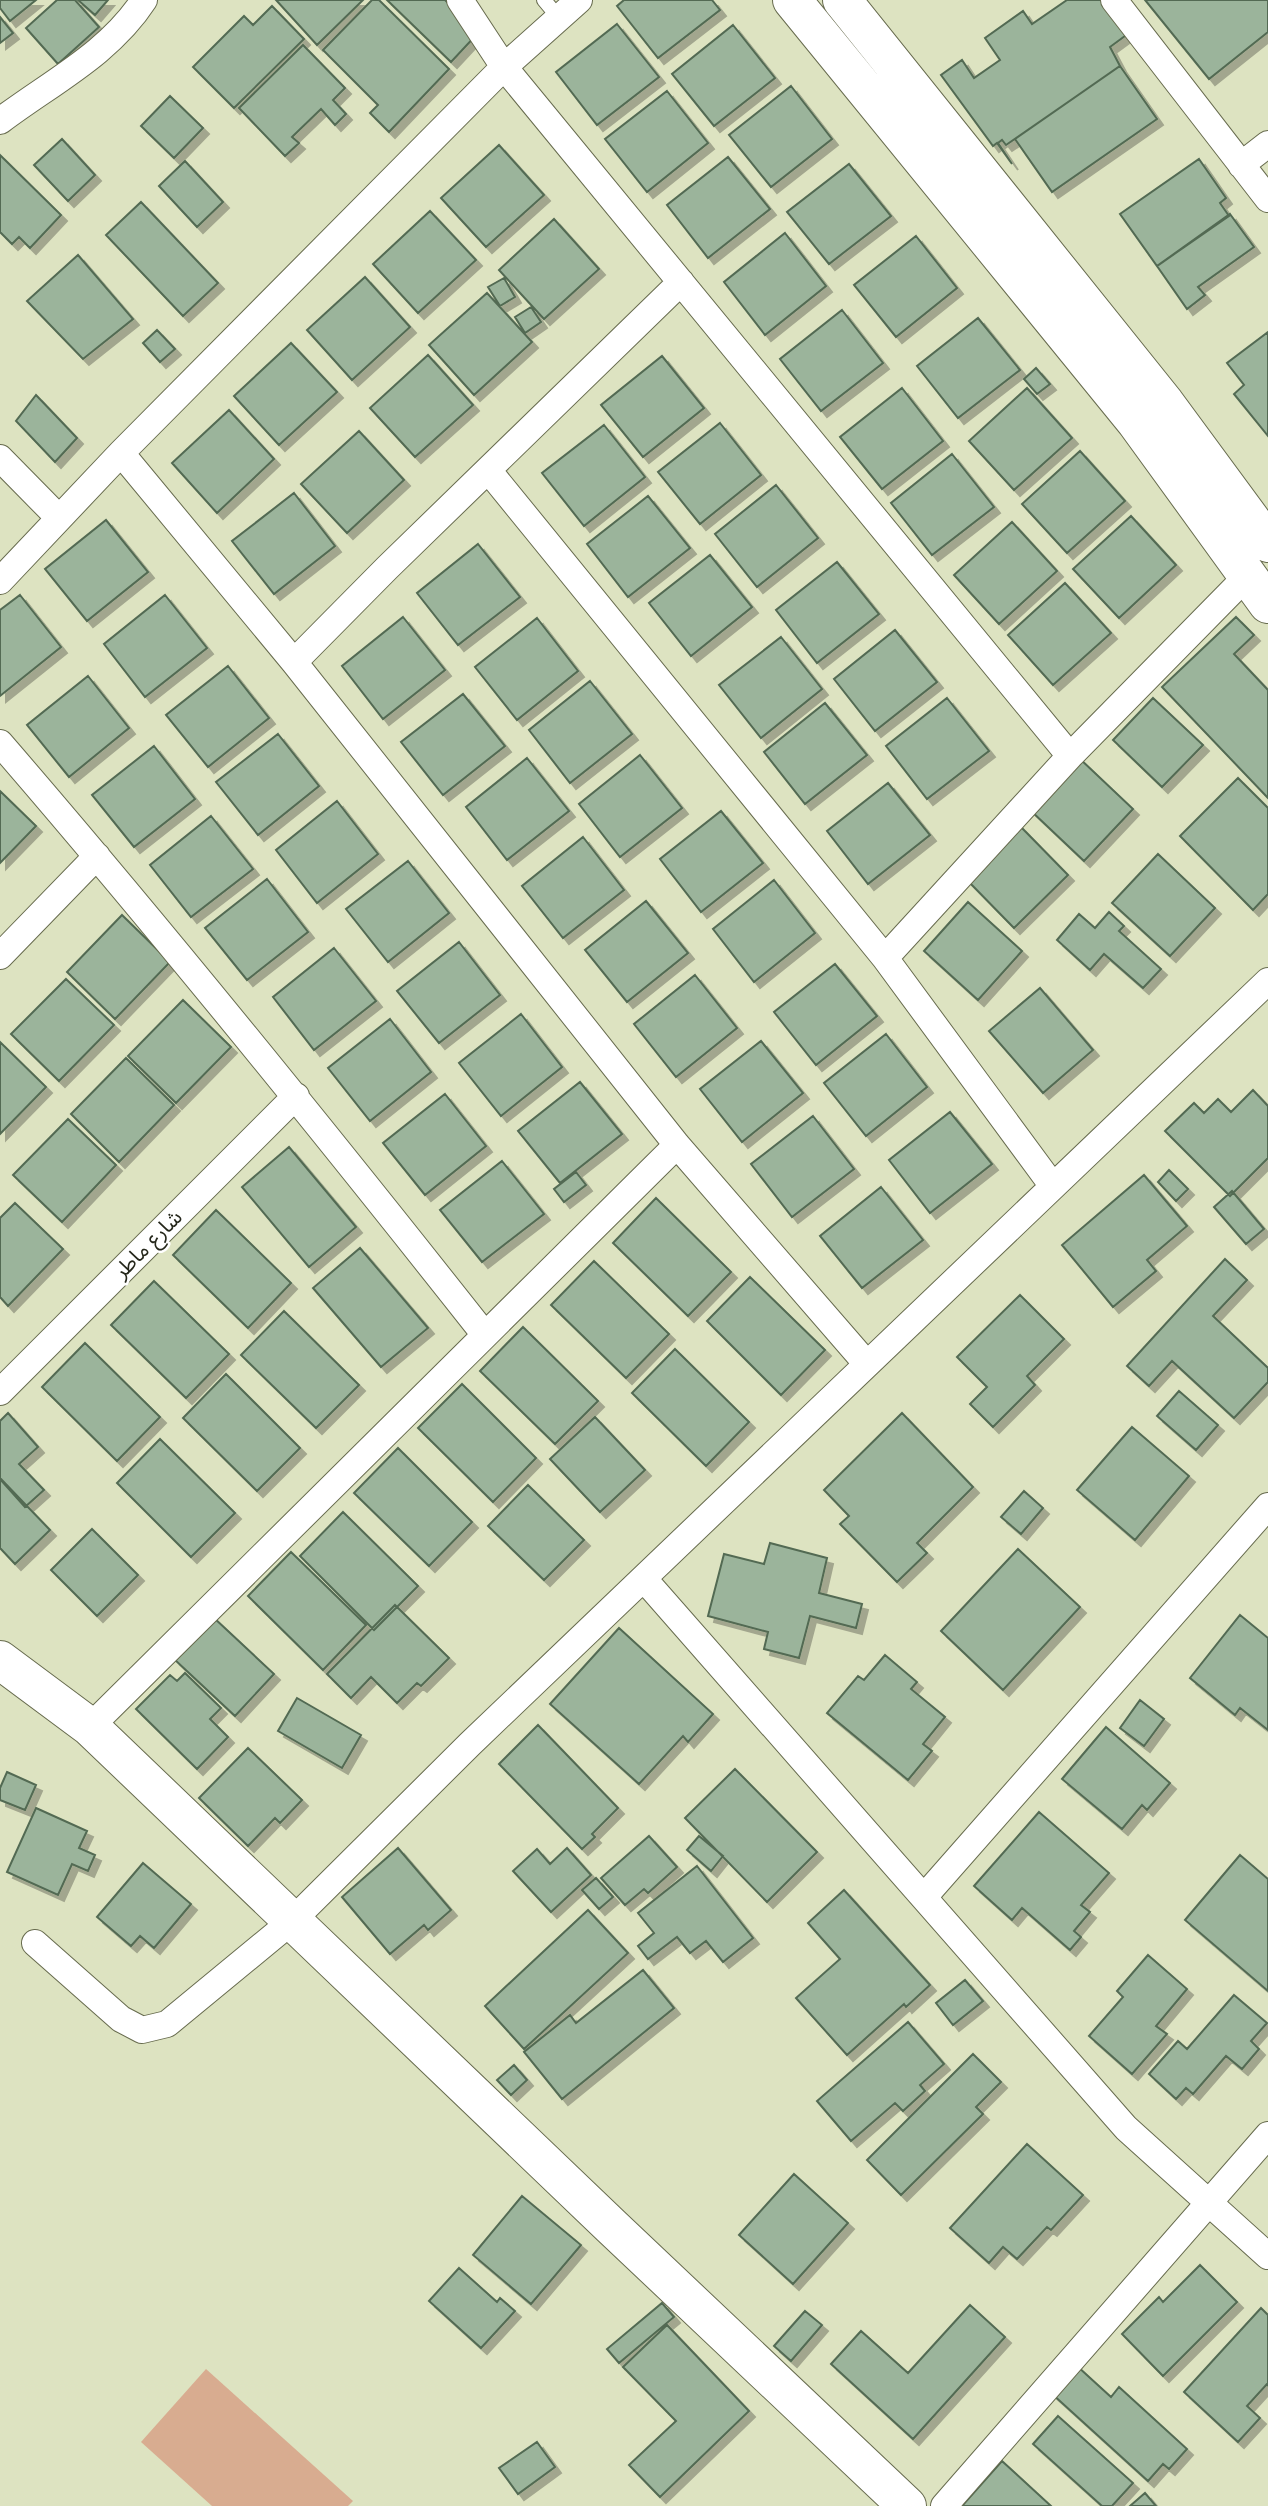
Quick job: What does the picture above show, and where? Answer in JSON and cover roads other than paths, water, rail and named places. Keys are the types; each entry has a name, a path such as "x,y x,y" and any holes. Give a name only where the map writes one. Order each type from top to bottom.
{"main road":[{"path":"842,0 1165,403 1268,543"},
{"path":"810,6 1136,422 1258,590"},
{"path":"0,1660 90,1727 907,2506"}],"street":[{"path":"0,121 96,54 131,20 144,0"},
{"path":"460,0 504,67 1070,756"},
{"path":"0,581 121,453 504,67 552,9 579,0"},
{"path":"1114,0 1268,199"},
{"path":"1241,164 1268,144"},
{"path":"294,662 681,282"},
{"path":"121,453 294,662 677,1145 866,1363"},
{"path":"0,458 59,518"},
{"path":"488,470 885,958 1052,1185"},
{"path":"885,958 1070,756 1258,590"},
{"path":"0,743 296,1096 485,1335"},
{"path":"0,956 97,856"},
{"path":"35,1943 121,2019 142,2030 167,2024 292,1921 470,1744 1268,981"},
{"name":"شارع ماطر","path":"0,1392 296,1096"},
{"path":"90,1727 677,1145"},
{"path":"924,1897 1268,1506"},
{"path":"644,1578 1126,2128 1268,2256"},
{"path":"944,2506 1268,2136"}]}
